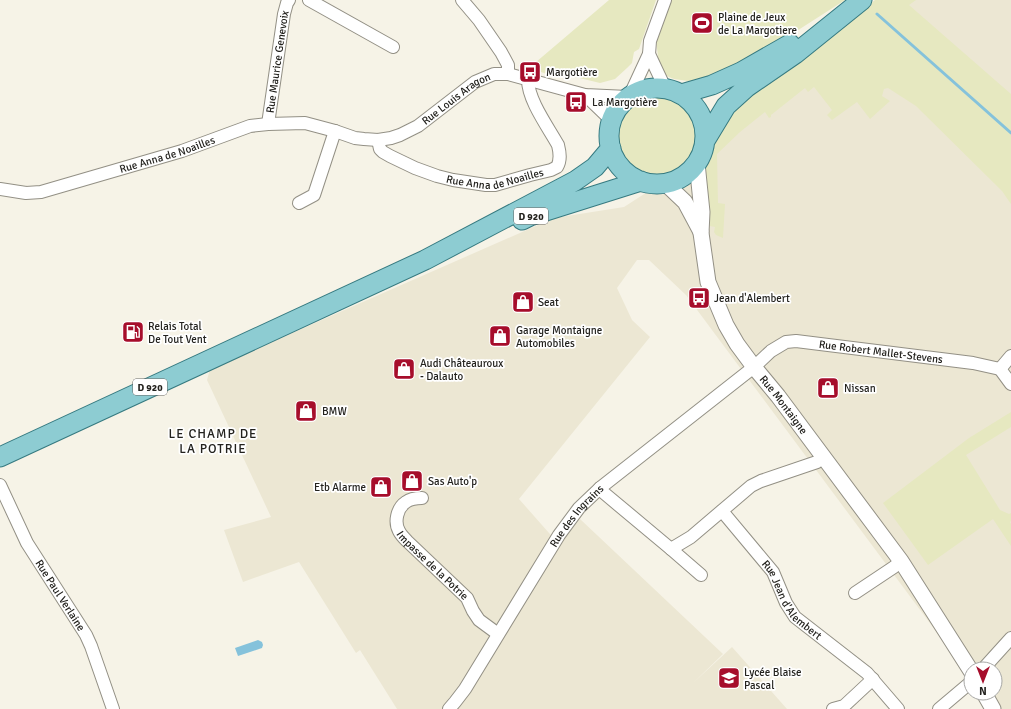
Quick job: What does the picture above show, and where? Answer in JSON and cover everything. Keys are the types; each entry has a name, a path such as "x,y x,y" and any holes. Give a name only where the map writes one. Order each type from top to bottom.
{"main road":[{"path":"857,4 795,54 747,87 726,106 706,140 703,152 697,163 683,176 665,183 653,184 641,181 631,176 615,159 611,148 609,134 611,120 618,108 629,96 647,88 673,91 712,85 741,72 857,4"},
{"path":"673,91 692,102 700,113 705,126 706,140"},
{"name":"D 920","path":"0,457 425,260 575,181 594,167 611,148"},
{"name":"D 920","path":"425,260 472,244 530,216 641,181"}],"street":[{"name":"Rue Maurice Genevoix","path":"268,124 284,14 288,0"},
{"path":"309,0 394,47"},
{"path":"462,0 479,20 501,52 508,65 508,74"},
{"path":"629,96 649,54 650,41 665,0"},
{"path":"649,54 673,91"},
{"name":"Rue Louis Aragon","path":"378,140 396,136 418,126 475,82 494,74 508,74 584,95 629,96"},
{"name":"Rue Anna de Noailles","path":"0,189 26,193 40,192 182,151 250,126 305,123 355,138 364,140 378,140 380,149 383,152 437,176 452,180 495,185 530,174 551,170 559,164 558,145 535,105 528,87 528,80"},
{"name":"Rue Louis Aragon","path":"584,95 611,120"},
{"path":"299,203 314,195 335,131"},
{"name":"Rue Montaigne","path":"697,163 702,212 701,233 708,282 726,325 737,344 754,367 778,396 901,561 965,661"},
{"name":"Rue Montaigne","path":"665,183 685,202 701,233"},
{"name":"Rue Robert Mallet-Stevens","path":"754,367 771,351 786,342 796,341 973,363 1000,369"},
{"path":"1011,356 1000,369 1011,384"},
{"name":"Rue des Ingrains","path":"449,709 465,689 559,535 579,508 600,488 754,367"},
{"path":"671,549 691,537 751,486 761,481 818,462 823,457"},
{"name":"Rue Paul Verlaine","path":"0,484 27,543 86,635 113,709"},
{"path":"600,488 701,575"},
{"name":"Impasse de la Potrie","path":"422,498 406,502 399,509 397,526 399,532 467,598 479,620 498,634"},
{"name":"Rue Jean d'Alembert","path":"722,511 772,572 786,603 796,617 867,673 898,709"},
{"path":"855,592 901,561"},
{"path":"990,661 1011,638"},
{"path":"833,709 844,706 872,679"},
{"path":"938,709 963,689"}],"shaded area":[{"path":"901,0 1011,0 1011,709 997,709 990,701 1003,701 1003,661 963,661 963,668 686,295 649,260 637,260 617,288 632,320 650,337 519,499 559,544 580,519 723,654 692,684 732,647 787,709 397,709 360,650 356,653 299,562 243,582 224,530 271,517 207,380 210,369 554,218 624,207 717,147"}],"green space":[{"path":"609,0 656,0 639,49 634,52 632,63 615,79 600,83 559,73 550,75 529,68"},
{"path":"670,0 845,0 742,66 703,80 688,81 669,77 663,73 659,64 656,40"},
{"path":"875,0 916,0 909,5 1011,94 1011,204 1002,191 916,106 888,88 884,89 882,96 890,101 870,119 857,102 832,120 827,115 832,110 814,87 808,92 805,88 771,115 771,117 769,118 765,112 740,132 717,154 718,203 725,204 723,238 716,235 714,232 715,227 710,226 703,172 726,112 841,28"},
{"path":"657,88 675,92 684,96 691,102 697,109 701,118 705,136 701,154 697,163 691,170 684,176 675,180 657,184 639,180 630,176 623,170 617,163 613,154 609,136 613,118 617,109 623,102 630,96 639,92"},
{"path":"1011,412 1011,427 966,455 1000,510 1009,514 1011,513 1011,546 993,519 928,565 883,503 969,438"}],"water":[{"path":"258,640 262,642 262,648 238,656 235,648"}],"waterway":[{"path":"877,14 1011,133"}],"place":[{"name":"Plaine de Jeux de La Margotiere","path":"702,23"},
{"name":"Margotière","path":"530,72"},
{"name":"La Margotière","path":"576,102"},
{"name":"Jean d'Alembert","path":"699,298"},
{"name":"Seat","path":"523,302"},
{"name":"Relais Total De Tout Vent","path":"133,332"},
{"name":"Garage Montaigne Automobiles","path":"500,336"},
{"name":"Audi Châteauroux - Dalauto","path":"404,369"},
{"name":"Nissan","path":"828,388"},
{"name":"BMW","path":"306,411"},
{"name":"Sas Auto'p","path":"412,481"},
{"name":"Etb Alarme","path":"381,487"},
{"name":"Lycée Blaise Pascal","path":"729,678"}],"district":[{"name":"LE CHAMP DE LA POTRIE","path":"213,440"}]}
